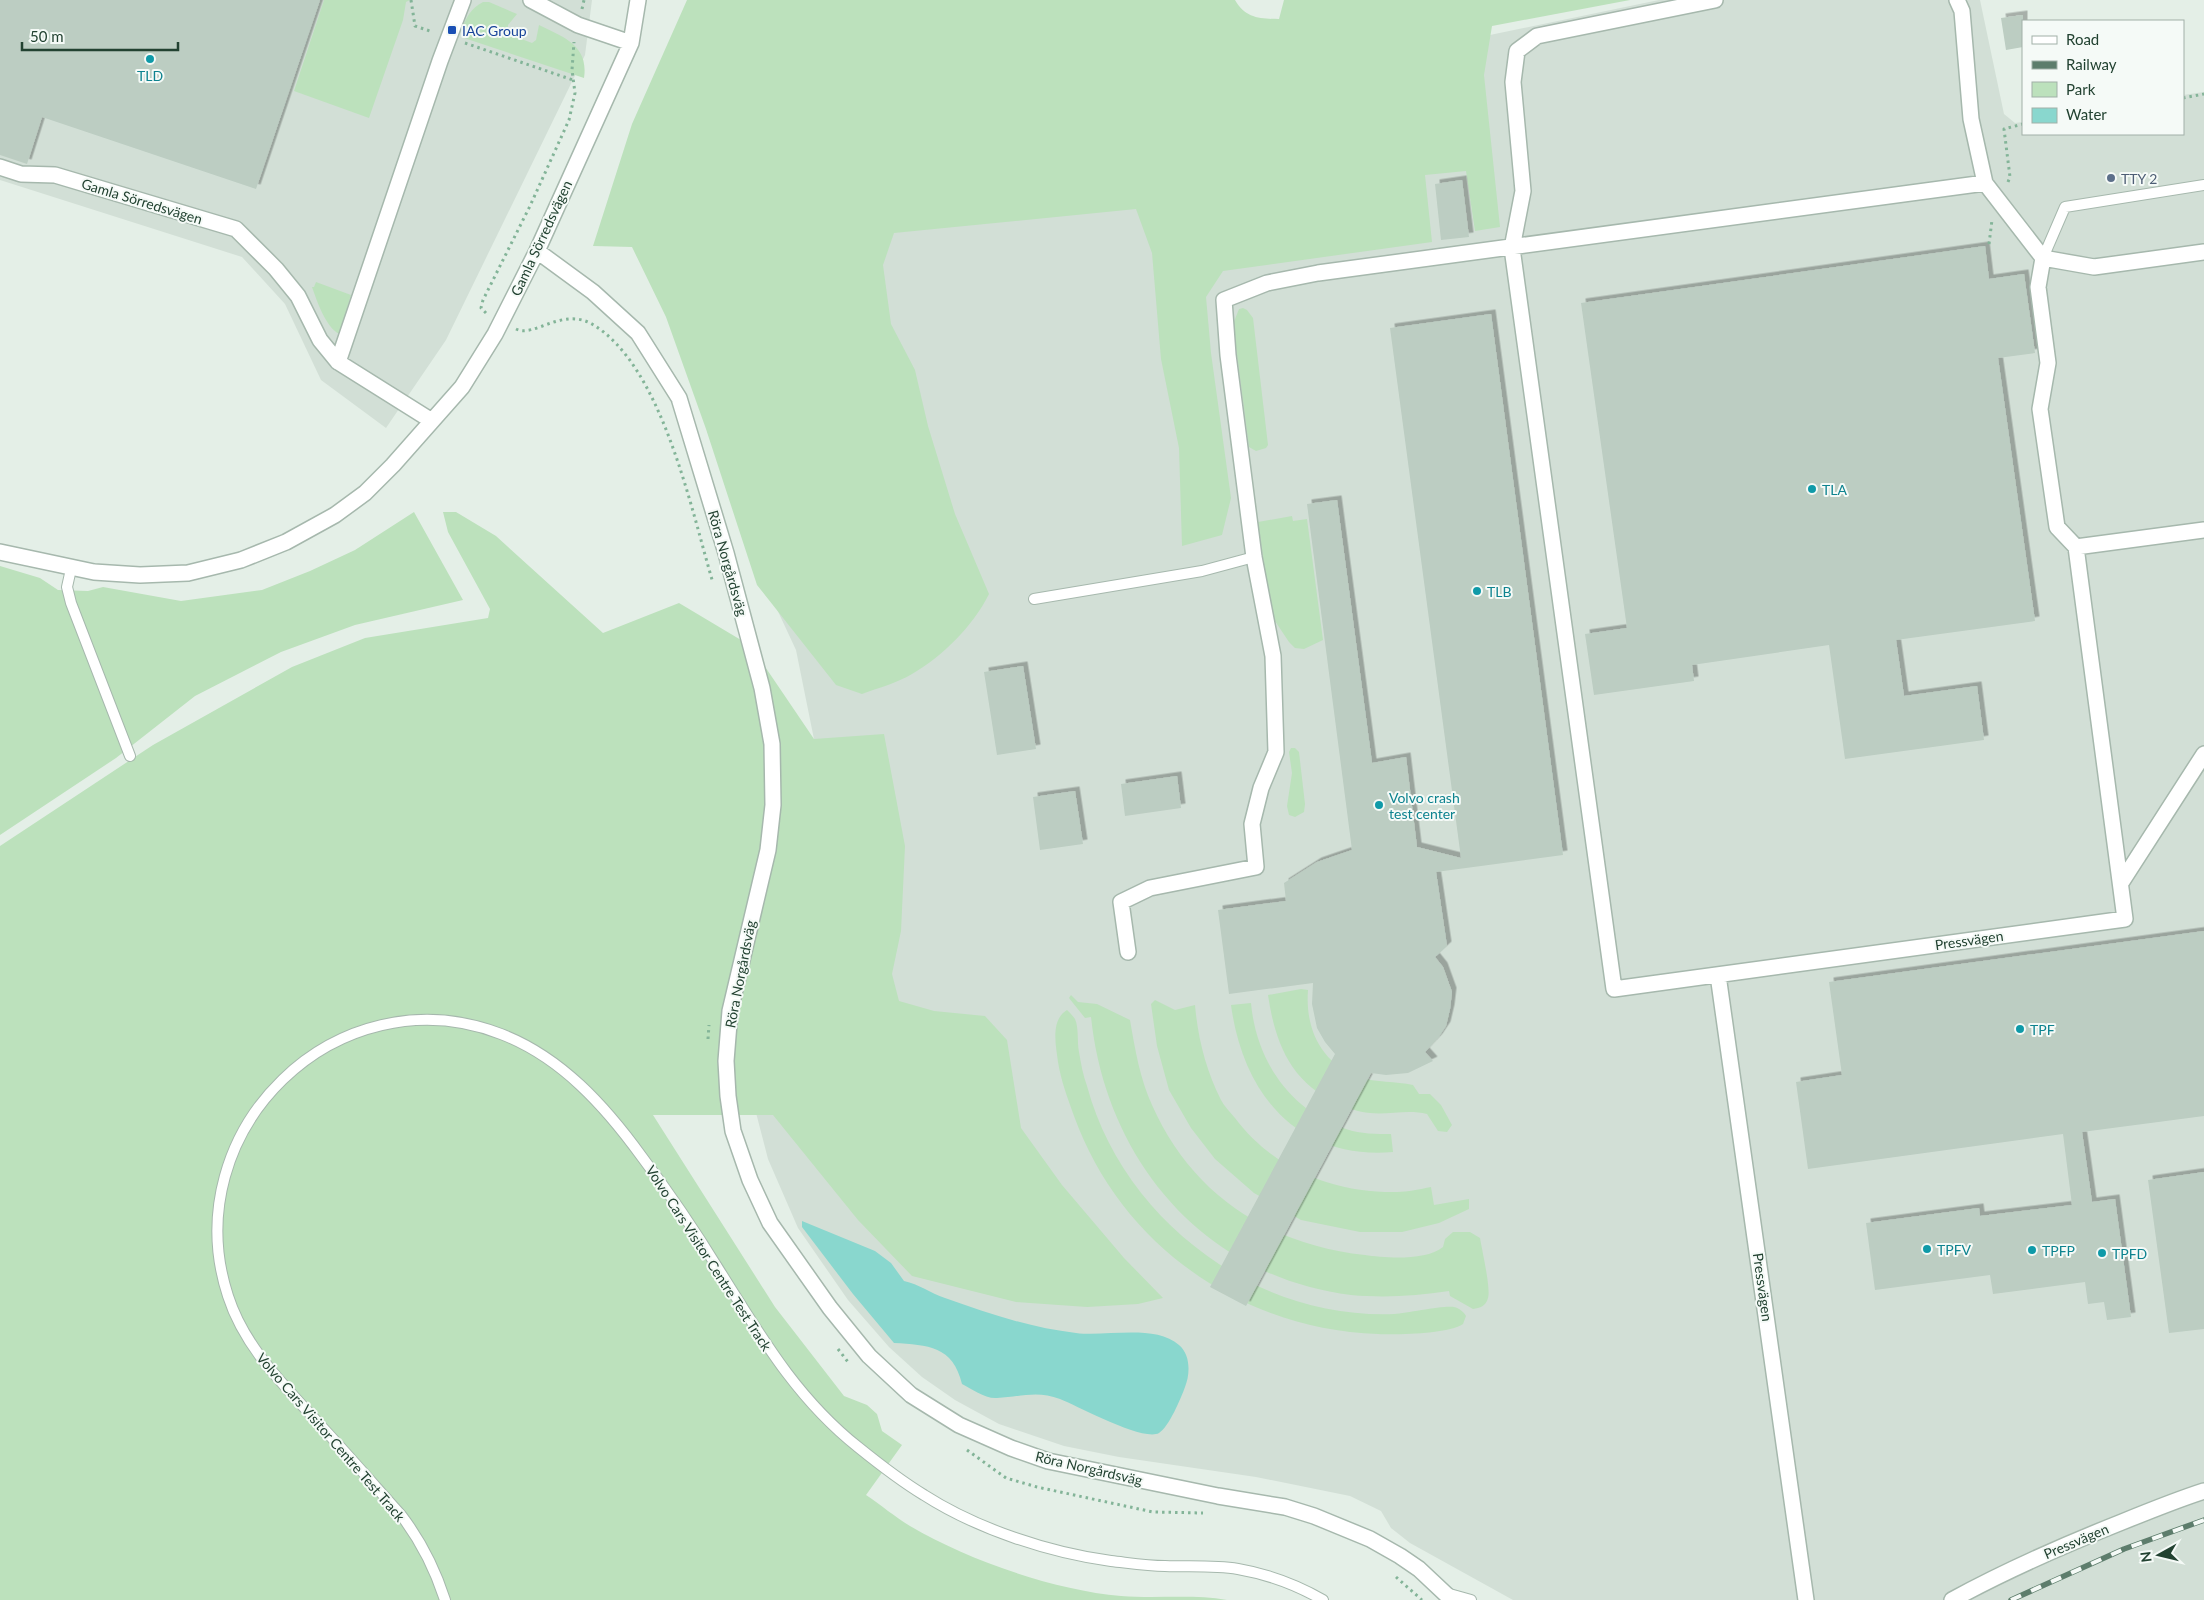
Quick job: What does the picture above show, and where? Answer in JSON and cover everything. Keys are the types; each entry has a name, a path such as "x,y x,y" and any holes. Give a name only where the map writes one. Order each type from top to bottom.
{"street":[{"path":"338,362 463,0"},
{"path":"531,0 578,26 631,43"},
{"name":"Gamla Sörredsvägen","path":"0,552 71,569 112,574 174,574 224,565 268,550 319,525 357,499 384,475 462,387 502,321 537,251 631,43 638,0"},
{"path":"1512,248 1523,191 1513,82 1517,51 1537,36 1715,0"},
{"path":"1957,0 1962,11 1970,119 1985,183 2043,258 2094,267 2204,252"},
{"name":"Gamla Sörredsvägen","path":"0,167 20,174 55,175 236,229 276,269 298,296 320,340 338,362 432,422"},
{"path":"1128,952 1121,902 1150,888 1256,867 1252,824 1261,788 1276,752 1272,656 1254,557 1228,355 1224,300 1267,283 1309,275 1985,183"},
{"name":"Pressvägen","path":"1512,248 1614,990 2125,919 2076,547"},
{"name":"Röra Norgårdsväg","path":"537,251 605,301 638,332 679,398 726,553 762,688 772,744 773,805 768,850 730,1011 726,1061 733,1131 750,1180 770,1223 830,1308 869,1356 911,1395 958,1425 1011,1448 1048,1461 1218,1496 1285,1507 1314,1516 1370,1538 1419,1569 1449,1596"},
{"path":"2043,258 2038,287 2048,363 2040,409 2057,527 2076,547 2204,530"},
{"path":"2121,883 2204,754"},
{"name":"Pressvägen","path":"1718,975 1806,1600"},
{"name":"Pressvägen","path":"1952,1600 2004,1572 2071,1542 2204,1491"}],"lane":[{"path":"2043,258 2065,207 2204,184"},
{"path":"1034,599 1202,571 1254,557"},
{"path":"71,569 67,587 71,603 130,756"},
{"name":"Volvo Cars Visitor Centre Test Track","path":"446,1600 427,1554 402,1515 282,1383 248,1339 232,1308 223,1281 217,1234 220,1194 232,1152 252,1114 274,1087 298,1065 336,1041 379,1026 419,1021 458,1023 499,1033 528,1046 559,1066 587,1091 618,1125 674,1200 770,1352 788,1377 828,1420 853,1443 926,1497 975,1521 1019,1539 1074,1554 1148,1565 1239,1569 1281,1581 1323,1600"},
{"path":"1449,1596 1471,1600"}],"path":[{"path":"411,0 416,26 573,80"},
{"path":"482,300 530,206 569,120 575,93 573,50 584,0"},
{"path":"2184,98 2204,94"},
{"path":"502,321 519,330 527,330 560,319 571,318 592,324 615,344 634,368 654,399 670,436 714,586"},
{"path":"708,1046 709,1022"},
{"path":"834,1344 851,1365"},
{"path":"959,1446 974,1454 1006,1478 1037,1487 1153,1512 1206,1513"},
{"path":"1394,1576 1422,1600"}],"shaded area":[{"path":"0,0 592,0 585,55 446,340 386,428 321,380 285,304 242,257 0,180"},
{"path":"1659,0 1980,0 2004,114 2015,123 2022,122 2022,135 2184,135 2184,95 2204,92 2204,1600 1513,1600 1410,1543 1391,1528 1381,1511 1350,1496 1256,1477 1119,1457 1064,1446 999,1424 955,1400 922,1377 889,1347 848,1300 798,1228 768,1159 754,1105 818,759 796,650 768,590 686,337 615,194 1307,73"}],"green space":[{"path":"324,0 410,0 406,2 403,20 369,118 294,91"},
{"path":"687,0 1235,0 1243,11 1248,14 1266,19 1279,19 1284,0 1630,0 1492,26 1484,75 1500,227 1475,231 1466,171 1425,175 1432,242 1223,271 1206,297 1211,353 1231,498 1222,535 1182,546 1179,448 1161,359 1152,253 1136,209 894,233 883,265 891,324 915,370 928,426 955,514 989,594 966,629 924,667 894,683 862,694 836,685 757,585 706,429 666,317 632,247 593,246 632,124"},
{"path":"483,2 489,2 517,14 508,25 508,32 511,35 532,43 536,40 539,25 565,38 578,50 582,57 584,78 464,38 461,30 465,21 472,10"},
{"path":"316,282 351,295 339,334 330,325 319,306 312,287 314,287"},
{"path":"1243,308 1253,318 1268,445 1266,448 1256,451 1249,447 1233,324 1239,309"},
{"path":"414,512 463,600 355,625 281,652 195,696 116,758 0,835 0,566 40,578 58,590 88,591 103,587 181,601 262,590 310,571 355,550"},
{"path":"443,512 456,512 496,536 603,633 679,603 751,646 814,739 884,734 905,846 901,931 892,974 899,1001 934,1011 985,1016 1007,1040 1021,1128 1062,1185 1124,1258 1163,1298 1138,1304 1087,1307 1016,1302 912,1276 858,1220 773,1115 653,1115 775,1307 844,1396 867,1405 877,1414 882,1431 902,1445 866,1495 904,1522 933,1539 984,1562 1040,1580 1095,1593 1121,1596 1201,1597 1227,1600 0,1600 0,846 153,745 292,667 365,638 488,618 490,609 448,532"},
{"path":"1292,516 1293,521 1307,519 1323,640 1304,649 1295,648 1289,642 1271,615 1258,522"},
{"path":"1291,748 1295,748 1299,752 1305,804 1304,812 1295,817 1289,815 1287,806 1292,773 1289,752"},
{"path":"1301,989 1308,990 1309,1018 1318,1043 1325,1054 1346,1071 1359,1077 1413,1085 1419,1094 1430,1094 1441,1105 1452,1125 1447,1132 1438,1131 1427,1114 1357,1111 1341,1105 1307,1084 1296,1072 1281,1044 1275,1029 1268,995"},
{"path":"1071,995 1078,1002 1097,1004 1130,1020 1144,1085 1169,1137 1189,1165 1211,1189 1237,1210 1296,1240 1330,1249 1373,1256 1405,1257 1426,1255 1443,1247 1445,1239 1453,1232 1470,1232 1480,1238 1489,1293 1486,1303 1473,1309 1450,1296 1449,1291 1400,1296 1363,1296 1298,1284 1250,1264 1208,1237 1172,1203 1141,1163 1117,1118 1100,1069 1091,1017 1085,1018 1069,998"},
{"path":"1155,1000 1175,1010 1195,1005 1198,1030 1204,1054 1211,1077 1222,1102 1250,1136 1286,1164 1307,1175 1350,1188 1397,1192 1431,1187 1434,1205 1469,1199 1469,1209 1439,1223 1402,1232 1360,1232 1301,1220 1254,1193 1215,1159 1191,1128 1169,1090 1157,1046 1151,1004"},
{"path":"1251,1003 1254,1024 1268,1063 1279,1081 1293,1096 1308,1110 1326,1121 1346,1129 1363,1133 1391,1134 1393,1152 1359,1152 1329,1145 1303,1132 1280,1115 1262,1093 1248,1067 1237,1037 1231,1005"},
{"path":"1067,1010 1076,1023 1078,1048 1084,1078 1097,1117 1111,1147 1127,1174 1147,1200 1169,1224 1193,1245 1248,1281 1300,1302 1338,1311 1375,1314 1394,1314 1454,1307 1461,1310 1466,1316 1463,1324 1446,1330 1409,1334 1378,1334 1328,1329 1280,1316 1234,1297 1193,1272 1155,1241 1122,1204 1095,1162 1074,1116 1058,1062 1055,1041 1056,1027 1058,1020"}],"water":[{"path":"802,1221 875,1251 891,1263 904,1281 915,1284 934,1294 993,1314 1059,1331 1088,1334 1144,1333 1169,1339 1179,1345 1186,1354 1188,1365 1187,1382 1181,1398 1163,1430 1159,1433 1151,1434 1125,1428 1052,1396 1036,1394 992,1398 979,1393 962,1384 958,1371 952,1362 937,1350 918,1345 894,1343 853,1294 802,1227"}],"building":[{"name":"TLD","path":"0,0 320,0 256,189 42,117 27,164 0,155"},
{"path":"2023,15 2022,47 2006,50 2001,18"},
{"path":"1462,180 1469,237 1441,240 1435,184"},
{"name":"TLA","path":"1985,246 1989,279 2024,274 2035,353 1998,358 2035,621 1896,640 1904,696 1977,686 1984,740 1845,759 1829,645 1692,665 1694,681 1594,695 1585,634 1627,628 1581,303"},
{"path":"1491,314 1563,855 1436,872 1447,946 1435,957 1443,967 1452,992 1446,1026 1425,1052 1433,1061 1408,1073 1386,1075 1371,1073 1246,1306 1210,1287 1335,1054 1317,1028 1312,1004 1313,983 1229,994 1218,910 1286,901 1284,883 1317,862 1352,850 1307,504 1337,500 1372,763 1406,757 1417,847 1461,858 1390,328"},
{"path":"1023,666 1036,749 997,755 984,672"},
{"path":"1177,776 1181,808 1125,816 1121,784"},
{"path":"1075,791 1083,844 1040,850 1033,797"},
{"name":"TPF","path":"2204,931 2204,1116 2082,1132 2092,1202 2115,1199 2131,1317 2107,1320 2104,1302 2088,1304 2085,1282 1993,1294 1990,1275 1875,1290 1866,1223 1979,1208 1980,1216 2072,1205 2063,1134 1808,1169 1796,1082 1842,1075 1829,982"},
{"path":"2204,1172 2204,1329 2169,1333 2148,1180"}],"railway":[{"path":"2011,1600 2124,1549 2204,1520"}],"place":[{"name":"IAC Group","path":"452,30"},
{"name":"TLD","path":"150,59"},
{"name":"TTY 2","path":"2111,178"},
{"name":"TLA","path":"1812,489"},
{"name":"TLB","path":"1477,591"},
{"name":"Volvo crash test center","path":"1379,805"},
{"name":"TPF","path":"2020,1029"},
{"name":"TPFV","path":"1927,1249"},
{"name":"TPFP","path":"2032,1250"},
{"name":"TPFD","path":"2102,1253"}]}
